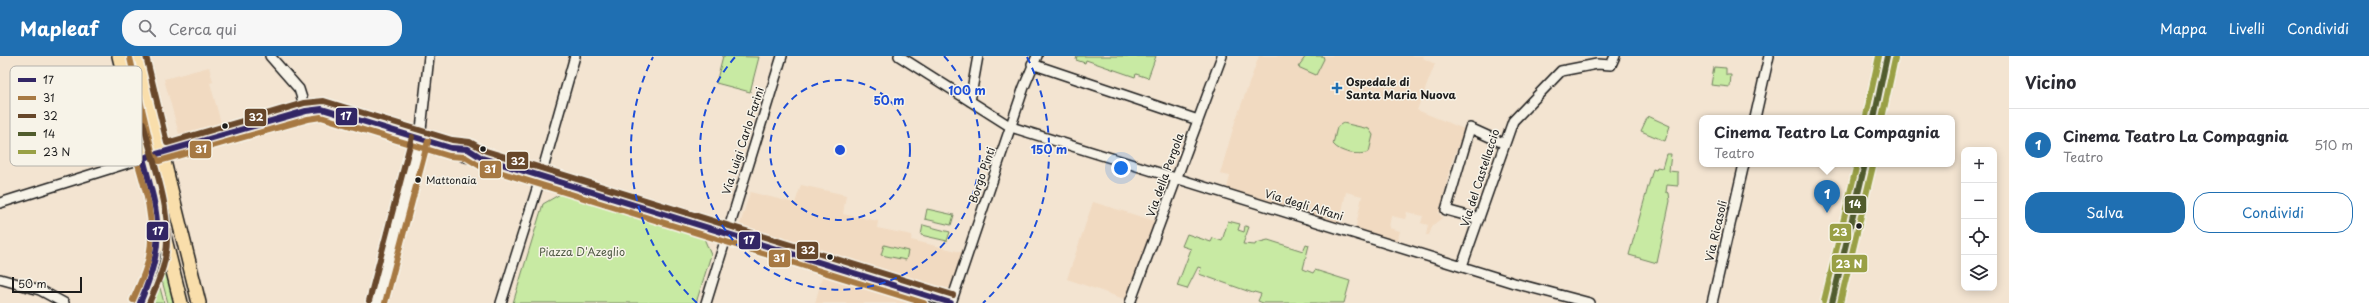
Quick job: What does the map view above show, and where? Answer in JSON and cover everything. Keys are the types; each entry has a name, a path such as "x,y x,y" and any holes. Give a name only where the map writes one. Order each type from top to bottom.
{"main road":[{"path":"119,56 121,66"},
{"path":"138,56 140,66"},
{"path":"142,73 199,303"},
{"path":"142,154 181,303"}],"street":[{"path":"270,56 299,89 306,111"},
{"path":"377,303 420,139 429,56"},
{"path":"501,303 541,176 575,56"},
{"name":"Via Luigi Carlo Farini","path":"706,303 782,56"},
{"name":"Via degli Alfani","path":"899,56 1011,127 1514,283 1590,303"},
{"path":"970,100 978,56"},
{"name":"Via della Pergola","path":"1130,303 1222,56"},
{"path":"1756,115 1769,56"},
{"path":"1034,60 1198,120"},
{"name":"Borgo Pinti","path":"951,303 1034,60"},
{"name":"Via del Castellaccio","path":"1462,266 1479,219 1503,143 1512,121 1556,74 1569,69 1613,60"},
{"path":"143,158 315,108 451,148 459,147 477,153 482,158 951,303"},
{"path":"1479,219 1446,210 1470,128 1503,143"},
{"path":"0,203 118,166"},
{"name":"Via Ricasoli","path":"1712,303 1743,167"},
{"path":"140,303 155,264 158,250 159,221"},
{"path":"0,279 29,286 53,300 64,303"}],"shaded area":[{"path":"1259,56 1424,56 1423,58 1435,64 1417,110 1464,129 1450,167 1440,212 1438,212 1442,218 1433,225 1429,235 1426,235 1428,225 1421,223 1423,216 1407,212 1405,219 1391,216 1389,228 1400,231 1397,243 1355,231 1362,196 1346,192 1339,226 1227,189 1230,176 1220,174 1235,122"},
{"path":"209,67 213,82 210,83 221,123 179,134 164,79"},
{"path":"801,185 846,195 843,214 878,221 877,228 912,235 911,240 965,253 951,294 739,228 750,192 795,203"},
{"path":"1093,202 1155,221 1127,300 1067,279"},
{"path":"823,274 907,297 906,303 815,303"}],"green space":[{"path":"723,56 759,57 750,92 716,83"},
{"path":"1077,56 1156,56 1148,78 1136,74 1135,77 1086,60 1085,63 1076,60"},
{"path":"1306,56 1323,56 1324,59 1316,75 1298,67"},
{"path":"1714,67 1726,68 1726,75 1731,75 1730,87 1711,85"},
{"path":"1648,116 1670,126 1665,141 1641,131"},
{"path":"1343,123 1369,129 1373,135 1369,152 1355,154 1345,152 1333,144 1337,127"},
{"path":"1666,154 1671,154 1669,171 1678,172 1678,186 1667,185 1666,192 1669,193 1670,201 1657,263 1629,255 1653,169 1656,170 1657,167 1662,168"},
{"name":"Piazza D'Azeglio","path":"562,193 703,236 711,255 696,303 513,303 543,204"},
{"path":"927,209 954,215 951,225 925,219"},
{"path":"1228,221 1240,224 1238,230 1244,232 1245,226 1249,227 1243,244 1255,245 1256,243 1268,240 1303,251 1306,244 1309,245 1303,269 1313,273 1315,270 1350,281 1344,303 1263,303 1258,301 1261,294 1253,293 1199,274 1201,268 1198,267 1187,289 1177,286 1191,249 1182,246 1187,234 1211,242 1213,238 1222,241"},
{"path":"923,225 950,232 947,241 921,235"},
{"path":"884,245 908,251 906,260 881,255"},
{"path":"168,271 175,303 168,303 160,273"},
{"path":"158,280 164,303 149,303"}],"transit line":[{"name":"32","path":"146,56 167,143 304,103 324,101 452,140 470,142 486,151 953,295"},
{"name":"23","path":"1866,115 1879,56"},
{"name":"14","path":"1875,115 1887,56"},
{"name":"31","path":"130,58 132,66"},
{"path":"1883,115 1895,58"},
{"name":"31","path":"142,109 153,155 159,161 308,119 321,117 449,156 465,157 480,166 924,303"},
{"name":"17","path":"143,158 306,111 322,109 451,148 468,149 482,158 951,303"},
{"name":"32","path":"143,123 162,190 167,225 167,242 164,265 149,303"},
{"name":"32","path":"369,301 412,137"},
{"name":"31","path":"385,303 428,141"},
{"name":"17","path":"140,303 154,263 158,231 153,199 143,158"},
{"name":"31","path":"133,300 148,263 151,240 149,207 138,166"},
{"name":"23","path":"1824,301 1856,167"},
{"name":"14","path":"1832,303 1864,167"},
{"path":"1840,303 1873,167"}],"place":[{"name":"Ospedale di Santa Maria Nuova","path":"1337,88"},
{"name":"Mattonaia","path":"418,180"},
{"name":"Cinema Teatro La Compagnia","path":"1827,213"}]}
